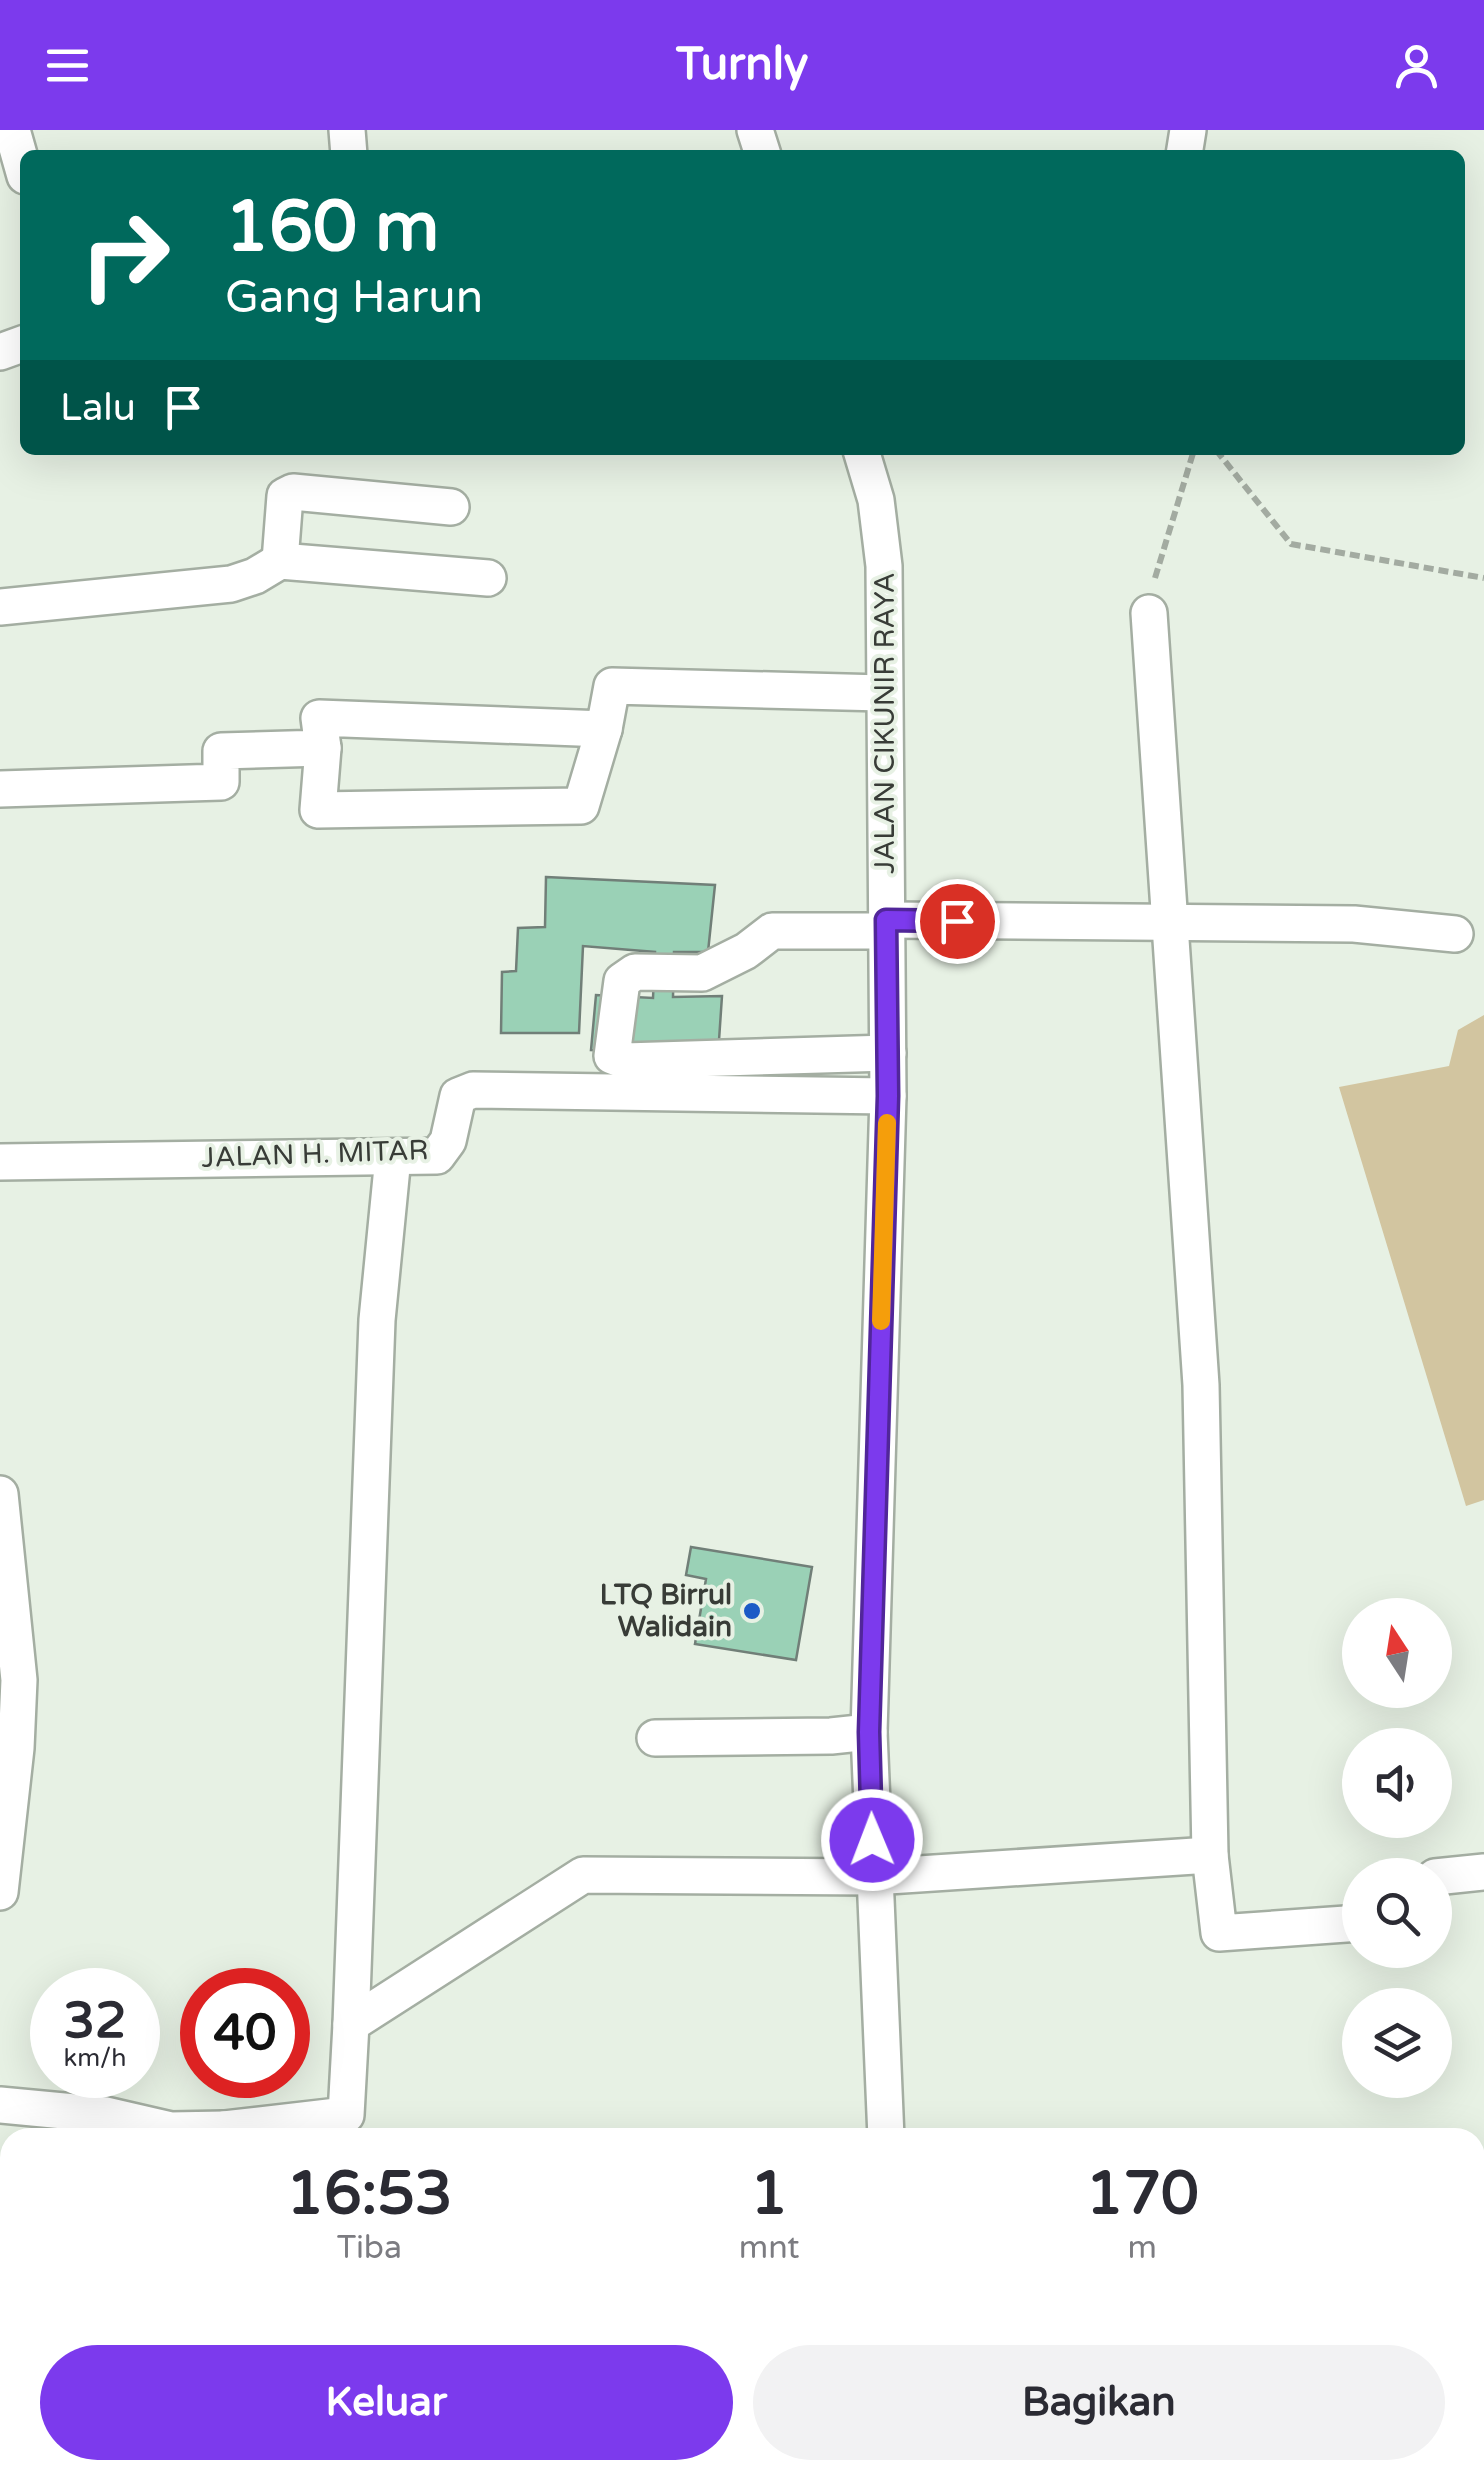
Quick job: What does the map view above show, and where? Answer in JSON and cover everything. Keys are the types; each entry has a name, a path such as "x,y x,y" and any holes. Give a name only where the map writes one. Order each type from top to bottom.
{"street":[{"path":"0,132 12,130 20,158"},
{"name":"JALAN CIKUNIR RAYA","path":"862,455 876,500 883,549 888,1096 869,1732 886,2128"},
{"path":"280,561 282,506 285,496 292,492 451,507"},
{"path":"0,607 230,584 280,561 488,578"},
{"path":"1149,613 1201,1385 1210,1855 1219,1932 1342,1925"},
{"path":"604,729 319,718 322,748 318,810 580,806 604,729 612,686 883,693"},
{"path":"0,789 221,782 221,751 322,748"},
{"path":"888,1053 625,1061 612,1056 622,980 635,972 702,973 746,951 772,931 1170,922 1354,924 1455,934"},
{"name":"JALAN H. MITAR","path":"0,1162 438,1156 448,1141 458,1096 474,1090 888,1096"},
{"path":"260,2128 346,2116 377,1320 394,1157"},
{"path":"0,1494 19,1680 16,1748 0,1892"},
{"path":"656,1738 869,1732"},
{"path":"351,2024 583,1875 873,1876 1210,1855"},
{"path":"1452,1875 1484,1872"},
{"path":"0,2106 106,2114 163,2128"}],"path":[{"path":"1149,613 1193,455"},
{"path":"1220,455 1291,544 1484,578"}],"shaded area":[{"path":"1484,1015 1484,1500 1466,1506 1339,1087 1449,1066 1458,1030"}],"building":[{"path":"546,877 715,885 708,952 674,952 673,997 722,996 718,1055 591,1050 596,995 653,998 655,952 583,946 579,1033 501,1033 502,972 516,971 518,928 545,927"},
{"name":"LTQ Birrul Walidain","path":"691,1547 812,1567 796,1660 695,1644 706,1579 686,1575"}],"slow traffic":[{"path":"881,1321 887,1123"}],"place":[{"name":"LTQ Birrul Walidain","path":"752,1611"}],"route":[{"path":"872,1840 869,1732 888,1096 886,920 957,921"}]}
